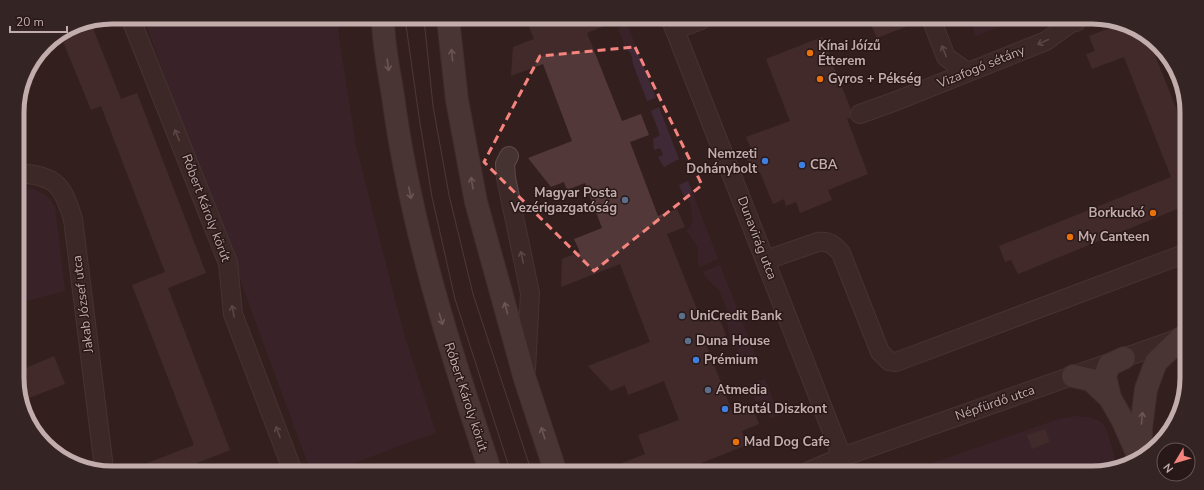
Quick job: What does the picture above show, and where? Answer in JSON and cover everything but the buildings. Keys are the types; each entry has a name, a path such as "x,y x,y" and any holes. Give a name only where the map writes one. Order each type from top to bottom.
{"main road":[{"name":"Róbert Károly körút","path":"384,24 398,132 415,217 448,341 489,466"},
{"path":"449,24 457,100 476,202 525,379 554,466"},
{"path":"1140,451 1141,428 1146,389 1156,362 1180,339"},
{"path":"1124,358 1109,365 1105,376 1110,398 1138,453"},
{"path":"1073,376 1091,380 1110,398"}],"street":[{"name":"Róbert Károly körút","path":"133,24 228,263 233,314 291,466"},
{"path":"933,24 946,58 967,72"},
{"name":"Vizafogó sétány","path":"860,114 1046,41 1071,24"},
{"name":"Dunavirág utca","path":"673,25 842,457"},
{"path":"509,156 505,164 506,178 530,293 525,379"},
{"name":"Jakab József utca","path":"24,174 49,179 59,188 67,198 73,219 104,465"},
{"path":"766,260 818,242 826,241 834,245 842,253 880,352 889,362 896,362 1180,256"},
{"name":"Népfürdő utca","path":"820,466 1180,338"}],"highlighted area":[{"path":"635,47 702,185 594,271 484,162 540,56"}],"shaded area":[{"path":"146,24 338,24 339,38 356,146 403,331 436,433 347,466 309,466"},
{"path":"627,24 656,98 647,101 633,64 631,54 625,47 618,28"},
{"path":"971,24 1006,24 976,36"},
{"path":"32,78 34,84 28,86"},
{"path":"659,107 679,159 664,167 658,157 663,155 660,148 654,150 653,139 660,135 651,111"},
{"path":"688,181 718,259 700,267 698,262 698,247 687,231 693,221 690,203 683,194 679,185"},
{"path":"34,189 47,196 55,207 65,291 24,301 24,190"},
{"path":"720,265 756,357 742,364 737,357 740,356 738,347 732,349 727,322 722,315 728,312 719,290 707,279 703,272"},
{"path":"765,379 779,415 771,419 763,400 756,402 749,385"},
{"path":"1077,416 1100,421 1105,426 1115,462 1097,466 925,466 1059,419"}],"tram line":[{"path":"406,24 432,197 455,299 509,466"},
{"path":"425,24 433,106 449,195 473,294 530,466"}],"place":[{"name":"Kínai Jóízű Étterem","path":"810,53"},
{"name":"Gyros + Pékség","path":"820,79"},
{"name":"Nemzeti Dohánybolt","path":"765,161"},
{"name":"CBA","path":"802,165"},
{"name":"Magyar Posta Vezérigazgatóság","path":"625,200"},
{"name":"Borkuckó","path":"1153,213"},
{"name":"My Canteen","path":"1070,237"},
{"name":"UniCredit Bank","path":"682,316"},
{"name":"Duna House","path":"688,341"},
{"name":"Prémium","path":"696,360"},
{"name":"Atmedia","path":"708,390"},
{"name":"Brutál Diszkont","path":"725,409"},
{"name":"Mad Dog Cafe","path":"736,442"}]}
